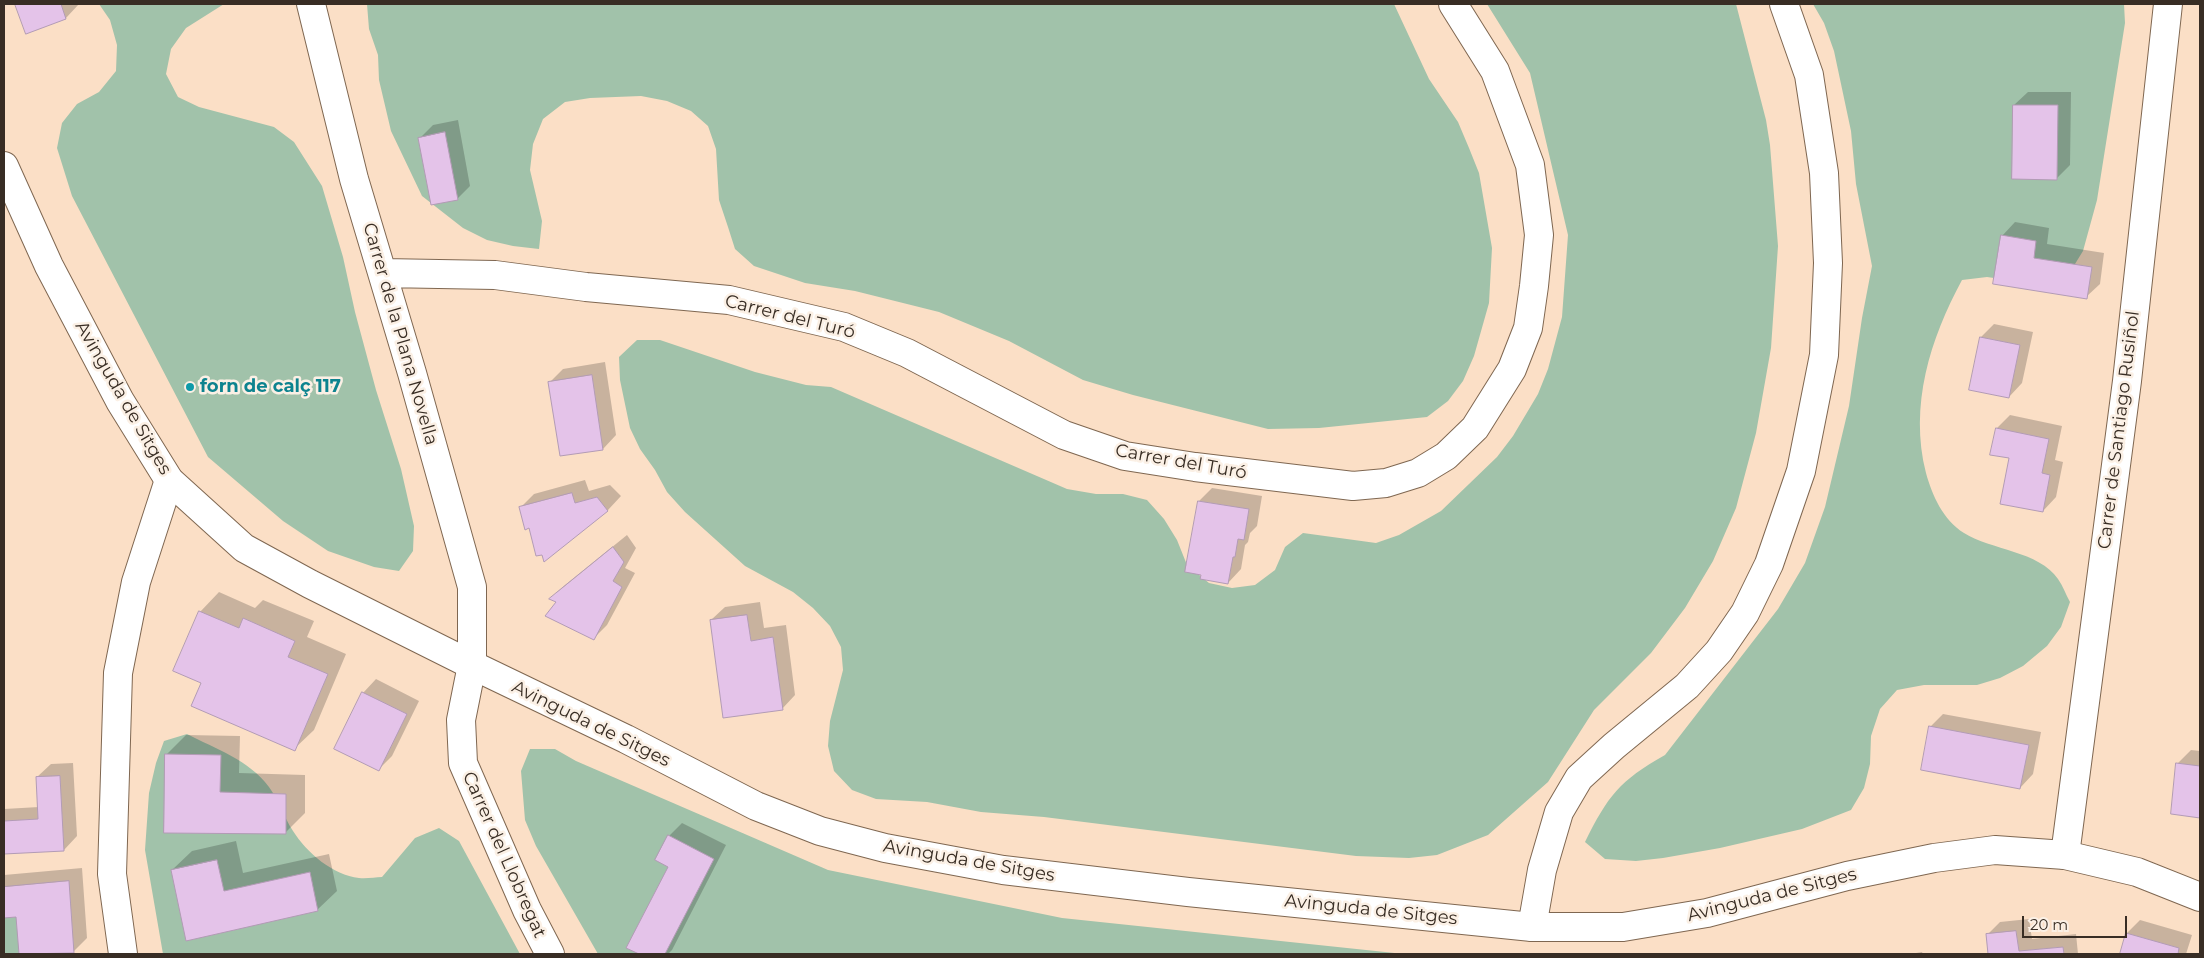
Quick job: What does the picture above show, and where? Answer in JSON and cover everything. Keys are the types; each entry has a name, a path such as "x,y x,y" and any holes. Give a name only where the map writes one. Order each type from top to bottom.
{"street":[{"name":"Carrer de la Plana Novella","path":"311,4 354,179 383,273 472,587 472,665"},
{"name":"Carrer del Turó","path":"383,273 495,275 586,287 729,300 844,327 907,353 1064,435 1125,456 1195,467 1353,486 1386,483 1418,473 1446,456 1475,428 1512,369 1528,328 1534,286 1539,235 1530,165 1495,71 1453,4"},
{"path":"1532,927 1542,870 1559,812 1579,778 1686,686 1719,651 1745,613 1769,564 1801,471 1824,355 1828,263 1824,173 1809,75 1784,4"},
{"name":"Carrer de Santiago Rusiñol","path":"2065,855 2127,381 2168,4"},
{"name":"Avinguda de Sitges","path":"4,166 48,266 120,401 169,480 244,548 310,584 756,806 820,831 885,848 1002,870 1188,892 1532,927 1624,927 1707,913 1847,876 1934,858 1995,850 2065,855 2137,872 2200,897"},
{"path":"124,954 112,874 118,673 136,582 169,480"},
{"name":"Carrer del Llobregat","path":"472,665 461,720 463,764 527,910 550,954"}],"green space":[{"path":"99,4 224,4 186,28 171,49 166,74 178,97 199,107 274,127 294,142 322,186 343,257 355,312 376,390 401,469 414,526 413,551 399,571 374,567 328,551 283,521 208,457 72,196 57,148 62,123 77,104 99,92 116,71 117,45 110,20"},
{"path":"367,4 1394,4 1429,79 1458,122 1479,173 1492,248 1489,303 1474,356 1463,381 1448,401 1427,417 1319,428 1268,429 1133,395 1083,380 1009,341 939,312 855,291 805,283 754,266 735,249 719,200 716,149 708,126 691,111 667,101 641,96 590,98 565,102 543,119 533,144 530,170 542,221 539,249 487,240 463,228 422,196 391,131 379,80 378,55 369,29"},
{"path":"1487,4 1736,4 1766,120 1770,145 1778,246 1771,348 1756,433 1736,508 1713,561 1685,608 1651,653 1594,710 1548,782 1488,835 1437,855 1409,858 1356,856 1044,817 981,812 927,802 876,799 852,790 834,771 828,746 830,721 843,670 841,647 830,626 813,608 793,592 745,566 685,512 667,492 655,470 640,449 630,428 620,380 619,357 637,340 660,340 755,372 806,385 831,387 1067,489 1096,494 1123,494 1147,500 1164,519 1177,540 1187,565 1209,583 1232,588 1255,585 1275,570 1285,547 1303,533 1376,543 1399,535 1441,511 1497,457 1513,436 1538,394 1548,369 1562,317 1568,235 1530,73"},
{"path":"1813,4 2124,4 2125,23 2097,200 2083,251 2067,277 2015,281 1987,277 1962,280 1940,326 1932,349 1921,398 1921,448 1926,473 1935,498 1944,514 1957,528 1975,539 2039,562 2058,579 2070,602 2061,627 2047,646 2023,666 2000,678 1977,685 1924,685 1897,690 1880,709 1871,736 1870,764 1864,788 1851,810 1802,829 1720,848 1636,861 1605,859 1585,842 1608,801 1636,773 1665,755 1778,609 1805,563 1825,507 1849,406 1872,266 1856,184 1851,131 1834,51 1824,23"},
{"path":"187,734 252,769 273,792 290,826 313,855 330,868 349,876 359,878 382,877 415,838 439,828 459,841 520,954 163,954 145,850 149,793 156,763 164,741"},
{"path":"530,749 555,749 576,761 828,870 1062,918 1404,954 598,954 536,846 525,820 521,771"},
{"path":"4,889 8,892 38,954 4,954"}],"building":[{"path":"15,4 61,4 66,19 26,34"},
{"path":"2013,105 2058,105 2057,180 2012,179"},
{"path":"445,132 458,200 431,205 418,138"},
{"path":"2001,235 2036,241 2034,258 2092,267 2087,299 1993,284"},
{"path":"1980,337 2020,345 2009,398 1969,390"},
{"path":"592,375 603,450 560,456 548,382"},
{"path":"1996,428 2049,439 2042,473 2050,475 2043,512 2000,504 2009,458 1990,455"},
{"path":"572,493 575,503 597,497 608,511 544,562 542,555 536,556 529,528 525,530 519,507"},
{"path":"1198,501 1249,509 1244,540 1238,539 1228,584 1200,579 1201,575 1185,572"},
{"path":"613,547 624,562 613,581 622,587 594,640 545,616 556,602 549,599"},
{"path":"199,611 239,628 243,618 295,641 288,657 328,674 295,751 191,706 201,683 173,671"},
{"path":"747,615 751,641 773,637 783,710 723,718 710,620"},
{"path":"362,692 407,714 379,771 334,749"},
{"path":"1929,726 2029,745 2020,789 1921,770"},
{"path":"165,754 221,755 220,792 286,794 286,834 164,833"},
{"path":"2176,763 2200,766 2200,818 2171,814"},
{"path":"60,776 64,851 4,854 4,821 38,819 36,777"},
{"path":"668,835 714,859 665,954 639,954 626,948 668,867 655,860"},
{"path":"217,860 224,891 310,872 318,911 186,941 171,870"},
{"path":"69,881 74,953 19,954 16,917 4,918 4,887"},
{"path":"2016,931 2019,951 2063,947 2064,954 1988,954 1986,934"},
{"path":"2126,933 2179,948 2178,954 2120,954"}],"place":[{"name":"forn de calç 117","path":"190,387"}]}
